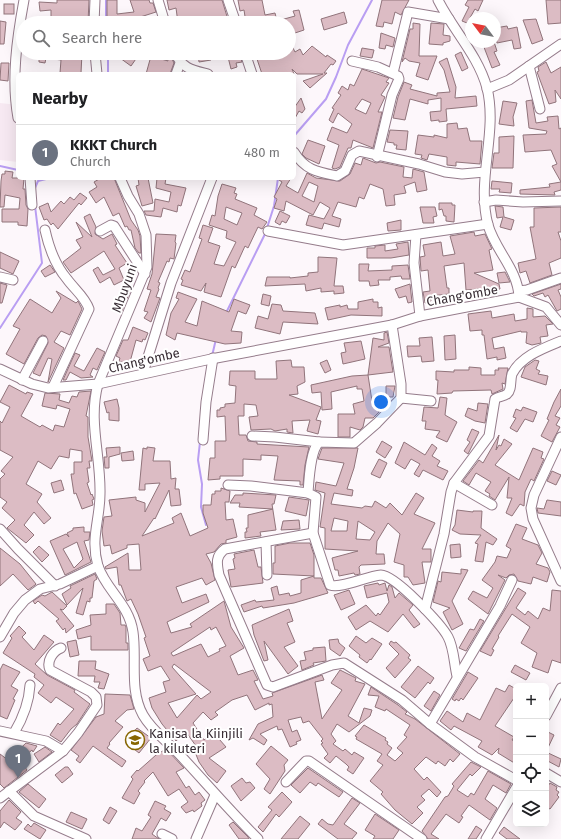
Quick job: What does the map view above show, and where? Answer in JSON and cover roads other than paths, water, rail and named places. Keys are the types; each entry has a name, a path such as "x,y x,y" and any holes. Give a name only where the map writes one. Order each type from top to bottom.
{"street":[{"path":"21,16 24,0"},
{"path":"94,16 95,0"},
{"path":"158,0 163,16"},
{"path":"228,0 234,16"},
{"name":"Chang'ombe","path":"0,368 22,380 48,388 98,384 213,358 392,325 420,316 519,294 517,282 497,248 488,224 484,202 485,172 490,124 487,89 476,61 438,0"},
{"path":"393,73 408,12 449,19"},
{"path":"487,89 509,80 561,44"},
{"path":"16,60 16,107"},
{"path":"96,60 97,72"},
{"path":"178,60 180,63 188,68 201,72"},
{"path":"247,60 251,72"},
{"path":"352,61 378,67 393,73 398,76 399,79 392,95 377,157"},
{"path":"177,72 180,63"},
{"path":"529,66 540,109"},
{"path":"296,155 300,162 306,166 337,176 346,171 355,152 419,164 445,172 462,174 485,172"},
{"path":"30,180 32,205"},
{"name":"Mbuyuni","path":"98,566 95,526 100,508 100,479 93,409 98,384 145,274 148,249 146,235 139,214 128,196 121,180"},
{"path":"143,373 171,283 211,180"},
{"path":"484,202 496,200 523,202 561,201"},
{"path":"268,232 343,245 488,224"},
{"path":"100,230 111,225 114,226 145,274"},
{"path":"45,230 48,244 59,269 87,301 90,309 53,387"},
{"path":"416,235 414,263 420,316"},
{"path":"0,277 12,280"},
{"path":"519,294 561,278"},
{"path":"519,294 546,306 561,325"},
{"path":"252,436 318,442 354,443 377,423 401,398 401,384 392,325"},
{"path":"22,380 43,341"},
{"path":"425,609 444,534 451,492 454,483 489,436 495,399 506,395 515,370 525,359 538,351 561,341"},
{"path":"203,440 206,402 213,358"},
{"path":"401,398 431,401"},
{"path":"561,437 537,488 531,508 533,519 561,581"},
{"path":"308,493 314,449 318,442"},
{"path":"454,483 492,505"},
{"path":"228,486 251,486 308,493 316,497 313,533 330,585 336,586 367,578 388,576 396,581 425,609 448,637 456,676"},
{"path":"0,529 55,586"},
{"path":"313,533 225,549 218,555 217,561 219,575 267,685 273,687 332,665 344,663 402,700 430,724 475,757 513,778"},
{"path":"266,542 268,575"},
{"path":"0,637 14,613 25,600 40,589 55,586 98,566 124,606 129,617 133,632 133,669 138,701 143,714 160,736 190,766 215,796 258,839"},
{"path":"430,724 456,676 500,606 512,580"},
{"path":"0,798 63,751 78,734 97,705 96,697 91,692 50,670 48,667 50,659 56,650 61,648"},
{"path":"14,733 22,719 30,696 30,685"},
{"path":"549,710 561,688"},
{"path":"0,731 46,741 63,751"},
{"path":"286,782 306,761 309,761 422,839"},
{"path":"549,775 561,782"},
{"path":"9,791 34,816 73,836 86,839"},
{"path":"486,839 514,791"},
{"path":"196,839 215,796"},
{"path":"162,834 172,839"}],"waterway":[{"path":"106,0 106,16"},
{"path":"296,134 326,99 348,45 372,0"},
{"path":"108,60 108,72"},
{"path":"0,166 16,170"},
{"path":"35,188 38,181 42,180"},
{"path":"267,228 274,206 278,180"},
{"path":"0,328 42,263 35,206"},
{"path":"226,313 266,232"},
{"path":"212,356 216,339"},
{"path":"200,442 198,460 202,484 201,507 206,525"}],"place":[{"name":"Kanisa la Kiinjili la kiluteri","path":"135,740"},
{"name":"KKKT Church","path":"18,778"}]}
